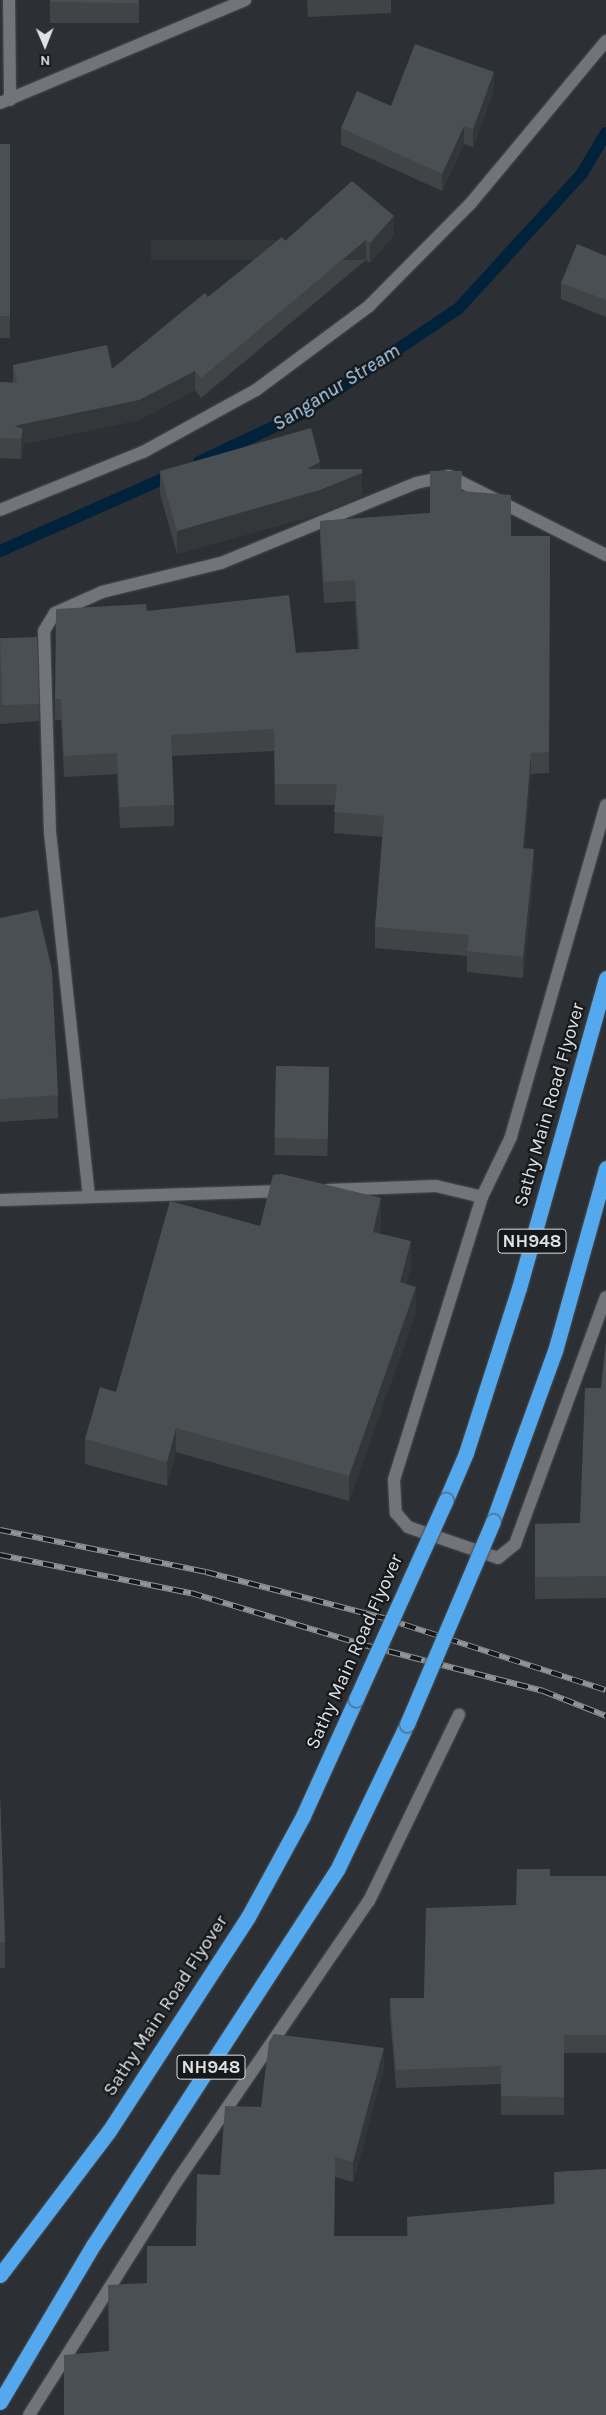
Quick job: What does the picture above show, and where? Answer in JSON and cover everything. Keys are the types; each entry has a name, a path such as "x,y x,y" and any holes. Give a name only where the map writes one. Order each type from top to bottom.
{"highway":[{"name":"Sathy Main Road Flyover","path":"0,2275 109,2132 248,1917 303,1816 466,1453 519,1288 606,978"},
{"name":"NH948","path":"0,2402 94,2244 337,1870 407,1724 494,1521 555,1352 606,1168"}],"street":[{"path":"9,0 5,101 245,0"},
{"path":"0,510 143,452 256,390 369,306 471,203 606,41"},
{"path":"89,1198 50,832 44,631 56,613 102,592 221,563 416,483 449,476 606,555"},
{"path":"606,805 511,1137 482,1197 394,1480 396,1513 408,1528 498,1558 515,1544 606,1297"},
{"path":"317,1190 436,1186 482,1197"},
{"path":"0,1200 297,1191"},
{"path":"29,2415 177,2181 369,1901 459,1715"}],"building":[{"path":"50,0 138,0 138,3 50,2"},
{"path":"415,44 494,72 473,129 464,126 442,174 341,128 357,91 391,106"},
{"path":"0,144 10,144 10,316 0,316"},
{"path":"352,181 394,216 370,243 366,240 201,378 195,371 139,400 14,426 23,429 21,439 0,438 0,382 17,383 13,365 107,345 112,369 205,293 208,297 282,237 285,241"},
{"path":"577,244 606,256 606,300 561,283"},
{"path":"311,428 320,462 307,469 362,469 362,473 320,490 177,531 160,471"},
{"path":"430,471 462,471 461,491 511,495 511,536 550,536 549,752 531,753 523,848 534,849 523,957 467,951 469,935 375,927 384,816 334,812 337,784 275,784 274,729 171,735 174,805 120,807 117,753 64,756 61,699 55,699 56,609 146,604 147,611 289,595 296,653 360,649 355,580 324,582 320,521 430,513"},
{"path":"37,637 39,704 2,705 0,638"},
{"path":"38,910 52,970 58,1095 0,1099 0,918"},
{"path":"276,1066 329,1067 328,1139 275,1138"},
{"path":"282,1174 381,1198 373,1232 411,1241 400,1282 416,1287 349,1476 176,1428 167,1462 85,1439 100,1387 116,1392 170,1201 260,1226 273,1175"},
{"path":"606,1342 606,1576 535,1577 535,1524 580,1523 585,1388 601,1388"},
{"path":"0,1795 5,1942 0,1942"},
{"path":"517,1869 550,1869 550,1876 606,1876 606,2035 564,2035 564,2097 501,2096 501,2066 396,2070 390,1998 424,1998 426,1908 516,1905"},
{"path":"274,2034 384,2048 353,2162 335,2157 334,2236 408,2236 407,2217 555,2204 554,2172 606,2169 606,2415 64,2415 64,2355 109,2351 108,2285 147,2283 147,2246 196,2246 197,2174 220,2175 225,2106 261,2107 269,2042"}],"waterway":[{"name":"Sanganur Stream","path":"199,462 301,414 458,309 581,175 606,133"},
{"name":"Sanganur Stream","path":"0,551 174,474"}],"railway":[{"path":"0,1530 206,1572 384,1618 606,1690"},
{"path":"0,1555 191,1593 368,1646 543,1691 606,1716"}]}
